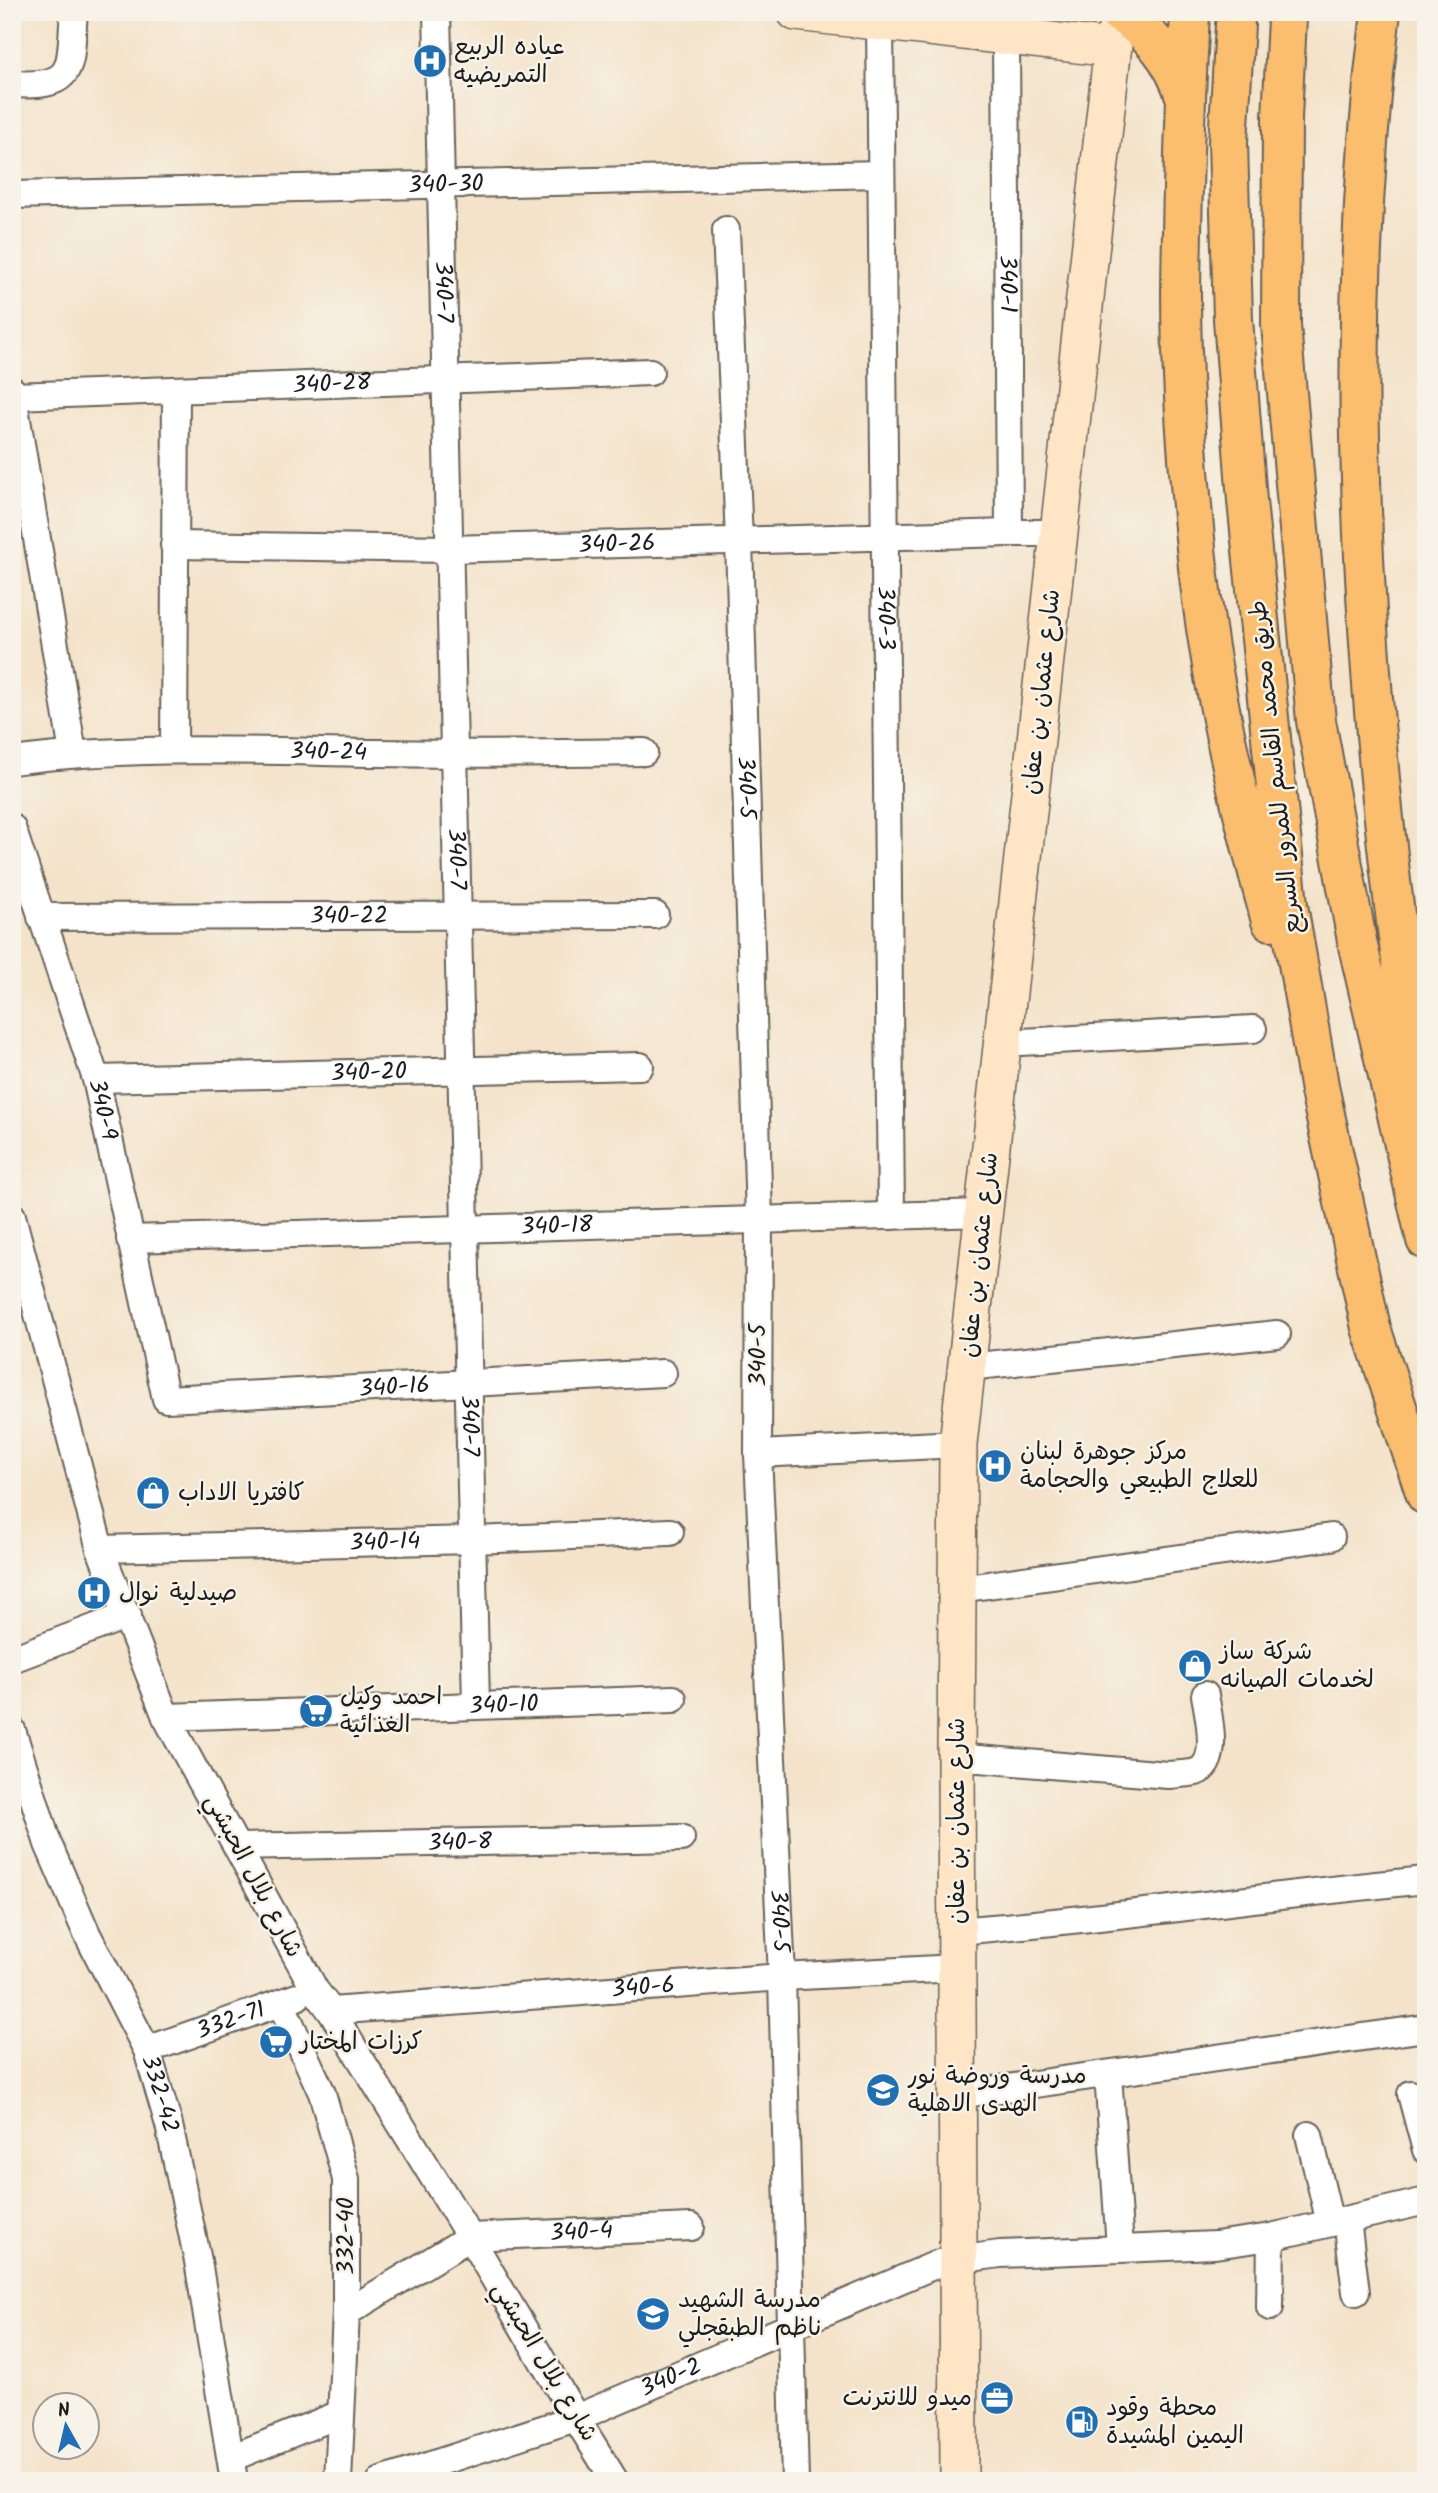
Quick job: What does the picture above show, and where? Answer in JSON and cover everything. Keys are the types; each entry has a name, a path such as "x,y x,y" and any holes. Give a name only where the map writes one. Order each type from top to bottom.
{"highway":[{"path":"1190,12 1181,296 1189,464 1197,560 1217,695 1237,796 1320,1091"},
{"path":"1381,12 1369,123 1359,282 1361,516 1381,780 1421,1119 1426,1239"},
{"name":"طريق محمد القاسم للمرور السريع","path":"1287,19 1282,118 1281,325 1316,721 1358,946 1426,1239"},
{"name":"طريق محمد القاسم للمرور السريع","path":"1235,25 1228,142 1233,318 1245,475 1288,905 1320,1091 1371,1328 1426,1495"},
{"path":"1115,32 1146,32 1171,63 1186,100"}],"street":[{"path":"12,84 48,84 62,76 70,62 74,12"},
{"name":"340-7","path":"437,12 476,1705"},
{"path":"796,12 1006,36 1115,32"},
{"name":"340-3","path":"880,21 891,1216"},
{"name":"شارع عثمان بن عفان","path":"959,2481 956,1931 958,1444 1115,32"},
{"name":"340-1","path":"1006,36 1009,533"},
{"name":"340-30","path":"12,195 881,174"},
{"name":"340-5","path":"726,230 739,541 759,1220 758,1454 782,1977 795,2481"},
{"name":"340-28","path":"13,393 176,390 650,372"},
{"path":"174,749 176,390"},
{"path":"13,393 73,753"},
{"name":"340-26","path":"174,545 450,549 1060,533"},
{"name":"340-24","path":"12,761 73,753 174,749 455,755 645,752"},
{"name":"340-9","path":"12,828 96,1079 166,1399"},
{"name":"340-22","path":"41,917 655,915"},
{"path":"1003,1043 1252,1029"},
{"name":"340-20","path":"96,1079 640,1066"},
{"name":"340-18","path":"130,1239 984,1213"},
{"name":"شارع بلال الحبشي","path":"12,1216 100,1549 166,1717 315,1990 331,2011 470,2238 615,2481"},
{"path":"968,1367 1277,1334"},
{"name":"340-16","path":"166,1399 663,1373"},
{"path":"758,1454 958,1444"},
{"name":"340-14","path":"100,1549 670,1532"},
{"path":"959,1589 1331,1537"},
{"path":"12,1659 128,1615"},
{"path":"956,1757 1168,1775 1198,1771 1207,1764 1212,1751 1205,1695"},
{"name":"340-10","path":"166,1717 673,1699"},
{"name":"332-42","path":"12,1730 48,1843 87,1934 147,2050 169,2125 198,2260 233,2469"},
{"name":"340-8","path":"238,1847 681,1838"},
{"path":"956,1931 1055,1923 1426,1880"},
{"name":"340-6","path":"331,2011 782,1977 957,1968"},
{"name":"332-71","path":"147,2050 315,1990"},
{"name":"332-40","path":"281,2003 322,2093 346,2179 346,2313 338,2481"},
{"path":"958,2095 1426,2028"},
{"path":"1108,2074 1119,2248"},
{"path":"1411,2094 1426,2150"},
{"path":"1309,2135 1338,2222 1356,2292"},
{"name":"340-2","path":"381,2481 576,2418 942,2262 1000,2254 1215,2245 1271,2237 1426,2201"},
{"name":"340-4","path":"470,2238 691,2227"},
{"path":"1270,2307 1271,2237"},
{"path":"346,2313 470,2238"},
{"path":"233,2469 340,2414"}],"place":[{"name":"عياده الربيع التمريضيه","path":"430,61"},
{"name":"مركز جوهرة لبنان للعلاج الطبيعي والحجامة","path":"995,1466"},
{"name":"كافتريا الاداب","path":"153,1493"},
{"name":"صيدلية نوال","path":"94,1593"},
{"name":"شركة ساز لخدمات الصيانه","path":"1195,1666"},
{"name":"احمد وكيل الغذائية","path":"316,1711"},
{"name":"كرزات المختار","path":"276,2042"},
{"name":"مدرسة وروضة نور الهدى الاهلية","path":"883,2090"},
{"name":"مدرسة الشهيد ناظم الطبقجلي","path":"653,2314"},
{"name":"ميدو للانترنت","path":"997,2398"},
{"name":"محطة وقود اليمين المشيدة","path":"1082,2422"}]}
